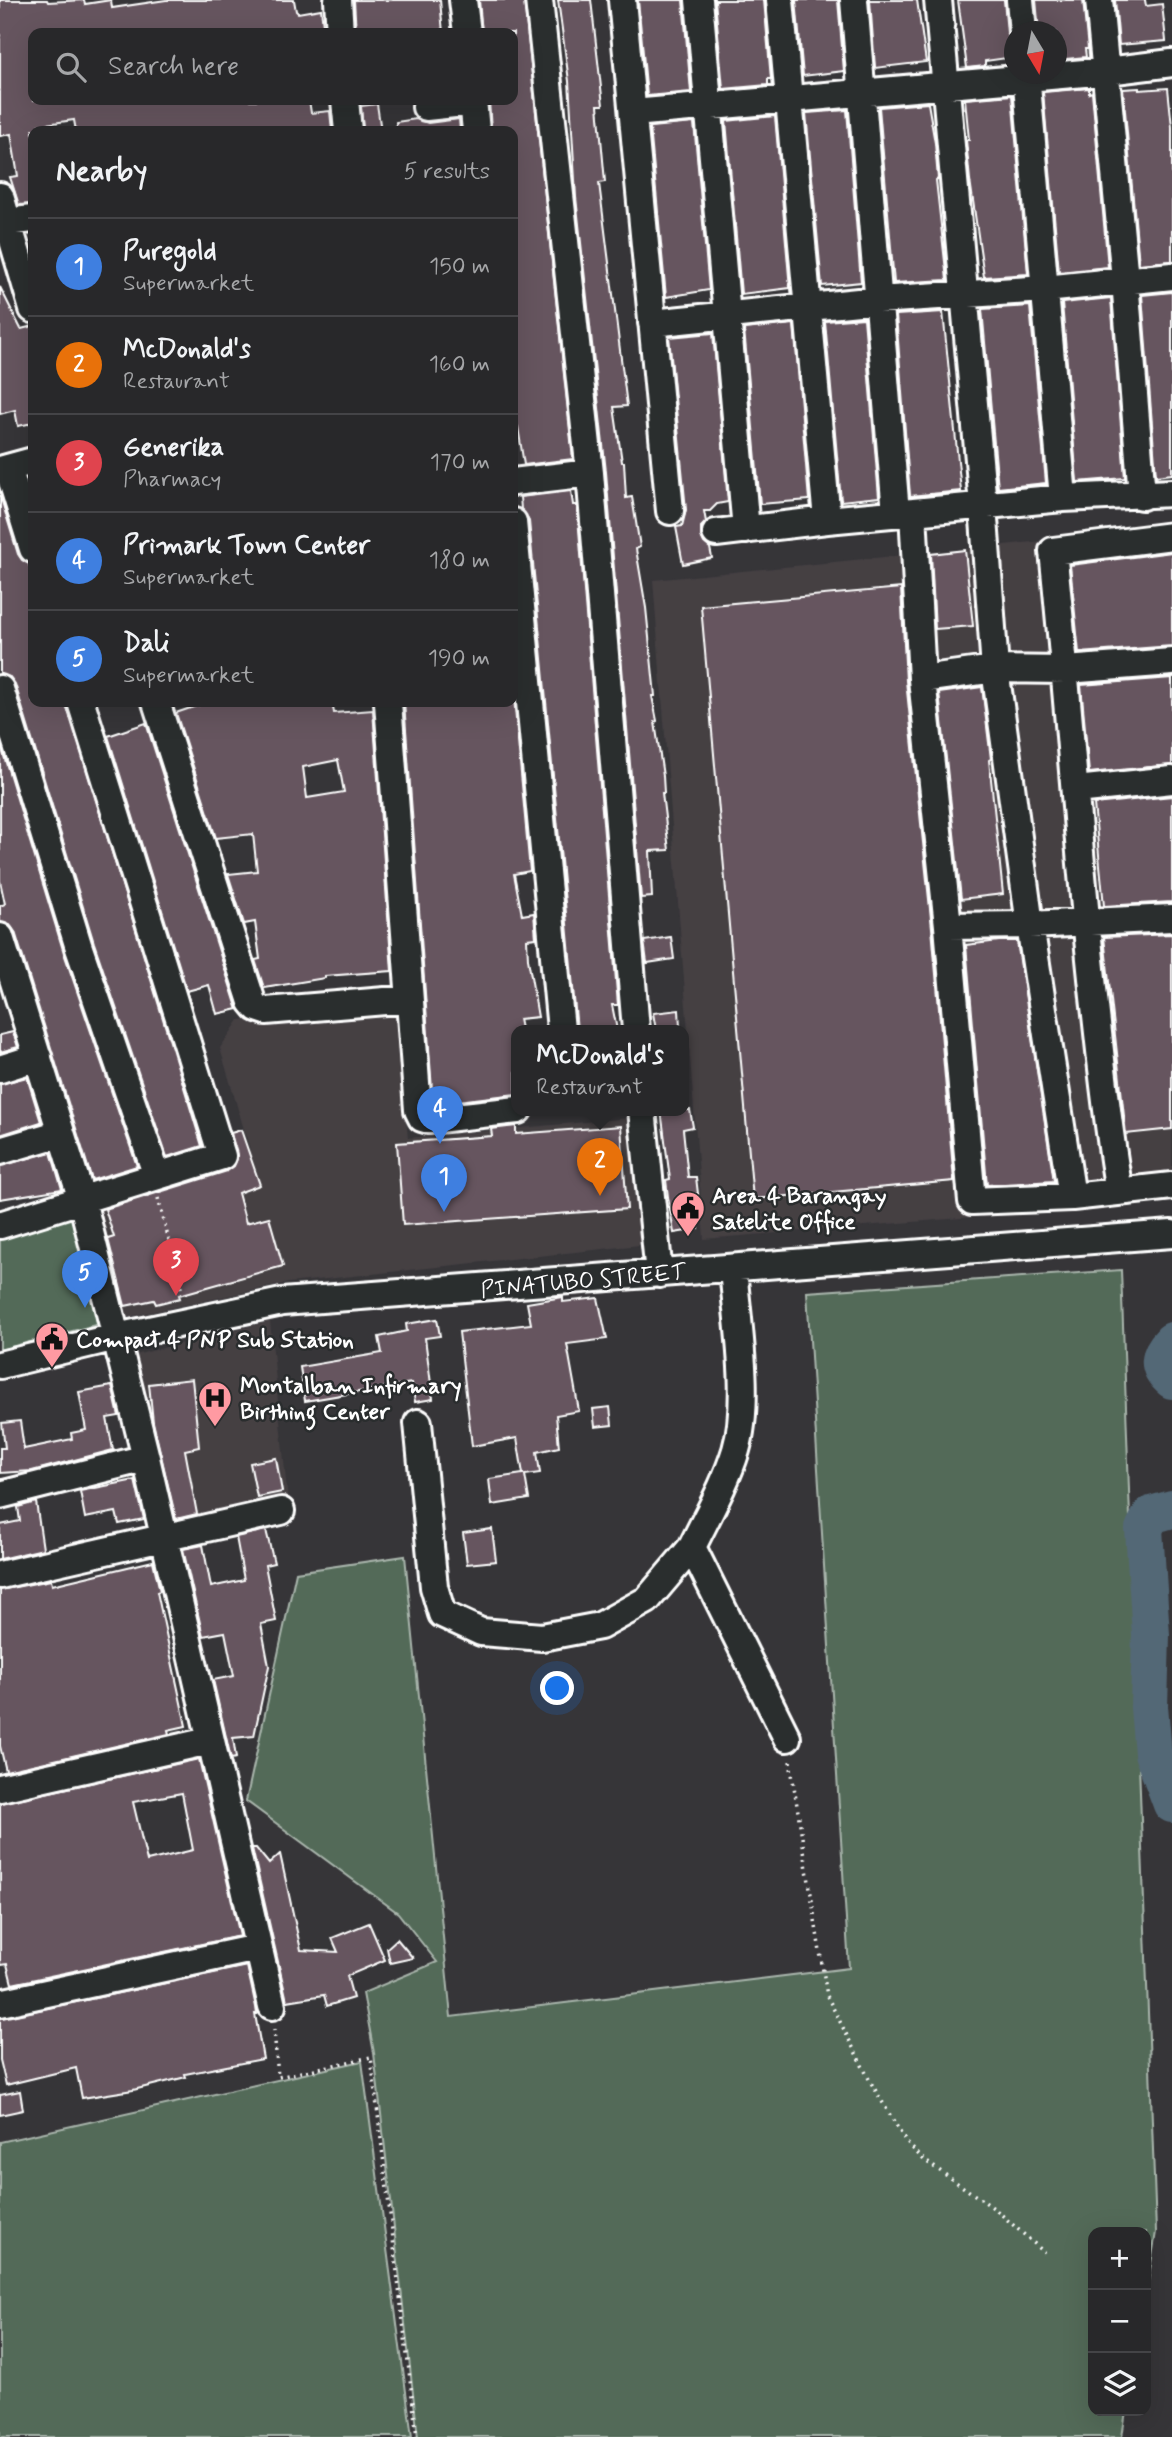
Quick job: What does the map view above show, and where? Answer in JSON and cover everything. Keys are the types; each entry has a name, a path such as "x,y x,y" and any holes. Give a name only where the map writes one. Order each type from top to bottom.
{"street":[{"path":"338,0 340,28"},
{"path":"463,0 466,28"},
{"path":"538,0 590,474 636,1025"},
{"path":"622,0 670,511"},
{"path":"699,0 746,530"},
{"path":"780,0 827,520"},
{"path":"854,0 878,300 904,512 948,926 972,1201 1072,1197 1172,1186"},
{"path":"938,0 995,668 1030,925 1072,1197"},
{"path":"1020,0 1022,21"},
{"path":"1099,0 1142,496"},
{"path":"1067,73 1172,63"},
{"path":"633,113 1004,77"},
{"path":"1027,84 1063,498"},
{"path":"345,105 348,126"},
{"path":"426,107 442,105"},
{"path":"473,105 476,126"},
{"path":"0,196 28,293"},
{"path":"6,222 28,220"},
{"path":"652,323 878,300 965,296 1172,276"},
{"path":"14,466 28,527"},
{"path":"518,481 590,474"},
{"path":"716,533 983,505 1172,493"},
{"path":"1119,1191 1109,1135 1086,923 1054,551 1172,536"},
{"path":"518,575 561,1025"},
{"path":"922,679 995,668 1066,670 1172,662"},
{"path":"0,689 79,948 155,1177"},
{"path":"0,1225 222,1156 83,707"},
{"path":"158,707 252,1002 257,1008 265,1011 409,999"},
{"path":"388,707 418,1110 422,1118 429,1120 511,1111"},
{"path":"1076,790 1172,780"},
{"path":"948,926 1172,918"},
{"path":"0,937 8,990 38,1057 82,1200 146,1458 272,2006"},
{"path":"0,1069 38,1057"},
{"path":"643,1116 659,1274"},
{"path":"0,1151 61,1133"},
{"name":"PINATUBO STREET","path":"0,1365 282,1302 1172,1234"},
{"path":"418,1423 434,1587 442,1614 481,1632 542,1637 600,1626 647,1600 692,1547 736,1450 744,1408 733,1268"},
{"path":"0,1495 146,1458"},
{"path":"0,1576 281,1511"},
{"path":"692,1547 787,1738"},
{"path":"0,1788 209,1741"},
{"path":"0,2003 257,1948"}],"path":[{"path":"155,1177 190,1322"},
{"path":"787,1738 827,1996 870,2081 906,2142 924,2160 995,2209 1045,2253"},
{"path":"272,2006 278,2077 372,2057 417,2437"}],"shaded area":[{"path":"1172,528 1172,1201 704,1239 653,580"},
{"path":"395,1007 408,1138 630,1118 640,1245 289,1283 124,1318 92,1202 250,1150 220,1048 239,1020"},
{"name":"Montalban Infirmary Birthing Center","path":"270,1321 288,1501 168,1528 135,1355"}],"green space":[{"path":"74,1213 103,1323 0,1350 0,1234"},
{"path":"1121,1270 1156,2232 1151,2263 1151,2227 1088,2227 1088,2416 1125,2416 1122,2437 418,2437 374,2053 363,1993 437,1962 398,1913 246,1801 296,1572 405,1556 451,2017 849,1968 807,1292"},
{"path":"362,2061 412,2437 0,2437 0,2142"}],"building":[{"path":"0,0 84,0 85,4 111,0 112,8 166,0 294,0 298,13 321,9 323,28 28,28 28,105 310,105 311,113 330,111 332,126 75,126 74,120 28,126 28,204 19,205 10,177 18,176 11,134 0,136"},
{"path":"354,0 440,0 443,28 356,28"},
{"path":"479,0 524,0 573,459 524,465 518,427 518,126 491,126 489,105 518,105 518,28 482,28"},
{"path":"558,0 591,0 603,105 598,105 605,182 599,183 627,406 614,407 624,462 626,498 632,497 640,547 636,549 646,608 655,696 652,696 657,721 669,850 650,851 652,897 641,898 606,472 576,197 569,81"},
{"path":"638,0 683,0 691,92 647,96"},
{"path":"715,0 764,0 771,79 768,79 768,85 723,89"},
{"path":"796,0 838,0 844,71 803,76"},
{"path":"870,0 917,0 926,62 875,68"},
{"path":"958,0 1004,0 1004,58 985,61 985,66 967,68"},
{"path":"1036,0 1083,0 1088,49 1085,49 1086,57 1067,59 1067,21 1038,21"},
{"path":"1115,0 1145,0 1146,6 1162,4 1166,41 1119,45"},
{"path":"1089,88 1089,93 1092,92 1108,267 1059,272 1043,92"},
{"path":"1168,88 1172,127 1172,261 1139,264 1123,89"},
{"path":"1012,95 1028,274 984,277 970,180 965,99"},
{"path":"928,103 935,143 936,180 947,280 894,283 879,107"},
{"path":"377,105 380,126 363,126 361,106"},
{"path":"847,110 861,282 822,286 806,113"},
{"path":"775,116 790,288 741,294 726,121"},
{"path":"416,119 428,123 459,119 460,126 396,126 396,122"},
{"path":"694,123 709,290 666,297 650,127"},
{"path":"0,287 21,329 28,327 28,424 18,426 15,410 0,414"},
{"path":"1172,292 1172,474 1156,476 1142,295"},
{"path":"1111,298 1125,478 1077,482 1062,303"},
{"path":"1030,306 1046,483 998,488 982,309"},
{"path":"943,312 961,491 910,496 896,315"},
{"path":"864,318 879,497 841,501 825,321"},
{"path":"794,324 809,500 760,504 744,329"},
{"path":"713,333 728,502 717,504 710,511 704,511 706,522 701,527 701,536 710,548 712,558 683,564 676,527 682,526 686,510 669,337"},
{"path":"571,491 573,505 577,505 618,1005 612,1005 616,1025 577,1025 529,521 521,509 520,497"},
{"path":"0,495 18,554 28,563 28,707 68,707 202,1146 167,1157 94,943 15,684 10,677 0,674"},
{"path":"965,550 973,626 935,629 931,554"},
{"path":"1172,552 1172,646 1079,653 1070,565"},
{"path":"901,588 906,681 932,928 954,1181 753,1199 701,606"},
{"path":"1172,678 1172,765 1089,773 1081,685"},
{"path":"982,687 1003,894 961,899 939,693"},
{"path":"193,707 333,707 334,713 373,710 392,971 325,976 264,988 255,960 260,959 255,922 244,924 228,874 257,871 253,834 216,838 176,713","holes":["338,760 344,792 307,798 303,767"]},
{"path":"404,707 515,707 530,871 514,874 522,915 534,913 536,938 527,939 538,1017 519,1019 520,1025 511,1025 511,1095 433,1104"},
{"path":"146,723 238,1009 217,1014 209,985 187,991 108,736"},
{"path":"0,743 64,953 137,1166 92,1180 15,932 10,925 0,922 0,906 5,904 0,881"},
{"path":"1172,796 1172,902 1104,906 1094,804"},
{"path":"1172,934 1172,1129 1126,1134 1104,937"},
{"path":"671,937 674,959 647,963 644,941"},
{"path":"1017,941 1054,1181 987,1185 966,945"},
{"path":"679,1010 680,1025 655,1025 653,1013"},
{"path":"13,1032 18,1047 0,1052 0,1035"},
{"path":"27,1077 41,1122 0,1135 0,1084"},
{"path":"690,1110 693,1127 683,1129 688,1177 696,1177 698,1194 693,1194 699,1229 674,1233 666,1180 670,1179 662,1116 689,1116"},
{"path":"516,1126 516,1134 621,1126 627,1209 403,1225 397,1143 492,1136 491,1129"},
{"path":"241,1130 260,1185 238,1193 246,1223 269,1217 283,1266 179,1295 180,1298 156,1304 154,1300 125,1306 108,1239 114,1237 105,1209 227,1171 234,1166 237,1159 231,1133"},
{"path":"51,1152 62,1189 0,1199 0,1166"},
{"path":"563,1297 563,1302 598,1298 607,1339 567,1344 579,1411 556,1415 559,1447 537,1452 540,1473 525,1475 529,1499 492,1505 489,1479 523,1474 517,1438 472,1446 459,1332 531,1324 527,1303"},
{"path":"437,1319 440,1336 425,1338 433,1399 415,1402 412,1383 305,1401 300,1367 382,1353 379,1337 407,1331 406,1324"},
{"path":"192,1379 199,1447 185,1450 197,1514 176,1519 153,1422 149,1384"},
{"path":"112,1386 119,1416 107,1418 113,1450 32,1471 0,1473 0,1448 5,1448 2,1423 20,1421 24,1449 72,1439 71,1433 86,1430 79,1392"},
{"path":"610,1407 612,1425 595,1427 593,1409"},
{"path":"276,1458 282,1492 257,1497 250,1463"},
{"path":"135,1480 144,1519 119,1524 116,1512 85,1518 80,1491"},
{"path":"36,1502 43,1549 0,1559 0,1525 20,1521 18,1507"},
{"path":"492,1529 496,1561 467,1564 463,1533"},
{"path":"266,1530 274,1563 265,1565 276,1621 261,1624 269,1666 254,1736 233,1738 236,1758 231,1759 213,1680 234,1676 225,1632 203,1636 183,1549 203,1545 211,1587 244,1580 236,1537"},
{"path":"153,1561 160,1591 157,1592 186,1726 168,1730 169,1734 6,1771 0,1746 0,1590 51,1580 52,1585"},
{"path":"199,1759 240,1936 12,1984 7,1964 0,1965 0,1803","holes":["182,1793 193,1850 147,1861 133,1802"]},
{"path":"252,1848 256,1848 269,1864 280,1854 301,1950 338,1952 332,1938 369,1923 385,1960 347,1976 353,1998 327,2006 324,1995 287,2001"},
{"path":"397,1939 413,1958 390,1963 387,1948"},
{"path":"247,1966 263,2059 185,2074 186,2077 133,2090 82,2098 76,2068 6,2085 0,2060 0,2018"},
{"path":"20,2091 23,2110 0,2115 0,2095"}],"waterway":[{"path":"1172,1341 1164,1351 1161,1361 1163,1370 1172,1380"},
{"path":"1172,1509 1151,1515 1144,1529 1151,1635 1149,1707 1153,1753 1172,1804"}],"place":[{"name":"Primark Town Center","path":"440,1144"},
{"name":"McDonald's","path":"600,1196"},
{"name":"Puregold","path":"444,1212"},
{"name":"Area 4 Barangay Satelite Office","path":"688,1238"},
{"name":"Generika","path":"176,1296"},
{"name":"Dali","path":"85,1308"},
{"name":"Compact 4 PNP Sub Station","path":"52,1369"},
{"name":"Montalban Infirmary Birthing Center","path":"215,1428"}]}
